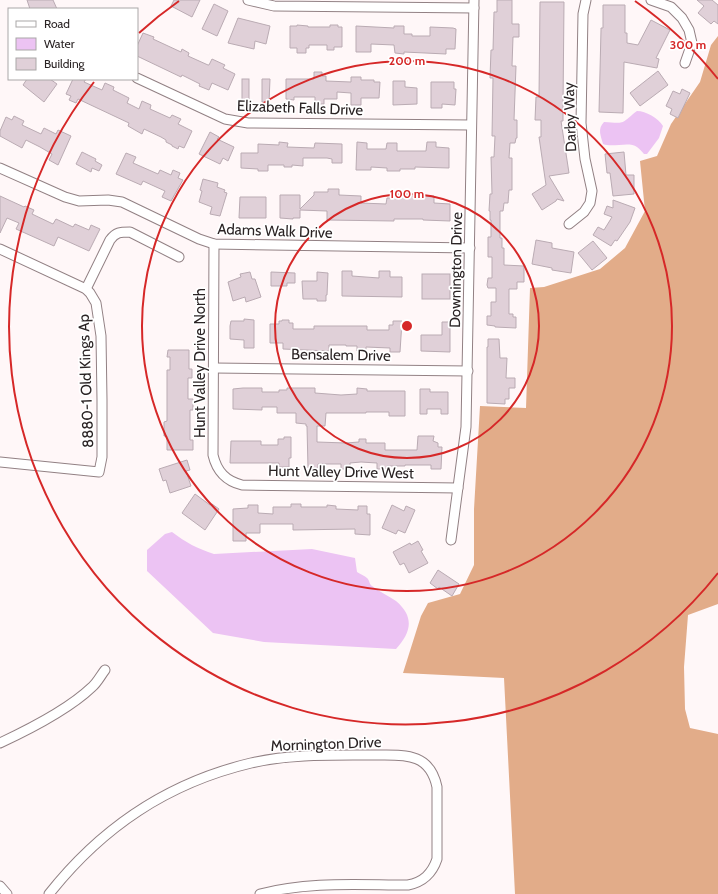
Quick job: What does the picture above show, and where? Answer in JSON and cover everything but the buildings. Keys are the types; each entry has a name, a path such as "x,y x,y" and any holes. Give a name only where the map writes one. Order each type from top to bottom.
{"street":[{"path":"248,0 274,6 474,4"},
{"name":"Darby Way","path":"569,224 584,212 590,202 592,191 583,147 581,123 583,14 586,0"},
{"path":"651,0 674,3 689,30 692,43 685,63"},
{"name":"Downington Drive","path":"451,540 466,427 474,4"},
{"name":"Elizabeth Falls Drive","path":"138,78 225,119 248,123 471,125"},
{"name":"Adams Walk Drive","path":"0,168 65,197 79,201 108,200 122,202 199,239 214,244 470,248"},
{"path":"0,249 86,289 110,240 115,234 130,232 179,257"},
{"name":"Hunt Valley Drive North","path":"214,244 213,455 218,471 225,478"},
{"name":"8880-1 Old Kings Ap","path":"0,462 99,472 102,457 101,336 96,303 86,289"},
{"name":"Bensalem Drive","path":"214,368 468,371"},
{"name":"Hunt Valley Drive West","path":"225,478 242,485 458,488"},
{"path":"0,743 42,722 67,706 93,687 105,670"},
{"name":"Mornington Drive","path":"49,894 64,875 84,855 130,815 178,788 211,775 251,762 289,757 325,755 406,756 419,759 429,767 435,777 437,787 437,859 434,868 423,879 408,885 313,885 281,889 260,894"},
{"path":"0,886 7,894"}],"shaded area":[{"path":"718,36 718,604 688,615 684,667 685,709 690,728 718,734 718,894 515,894 504,678 403,673 421,616 428,603 460,594 474,565 474,509 480,406 526,408 530,288 544,287 600,269 625,248 645,211 640,161 657,156 671,124 700,82 711,45"}],"water":[{"path":"637,111 644,112 652,116 663,126 659,138 647,154 644,154 634,145 603,144 600,130 604,122 623,122"},
{"path":"172,532 192,545 214,554 312,549 355,558 357,572 367,578 372,586 396,601 402,607 408,619 408,631 396,649 264,642 213,633 147,571 147,550 165,534"}]}
